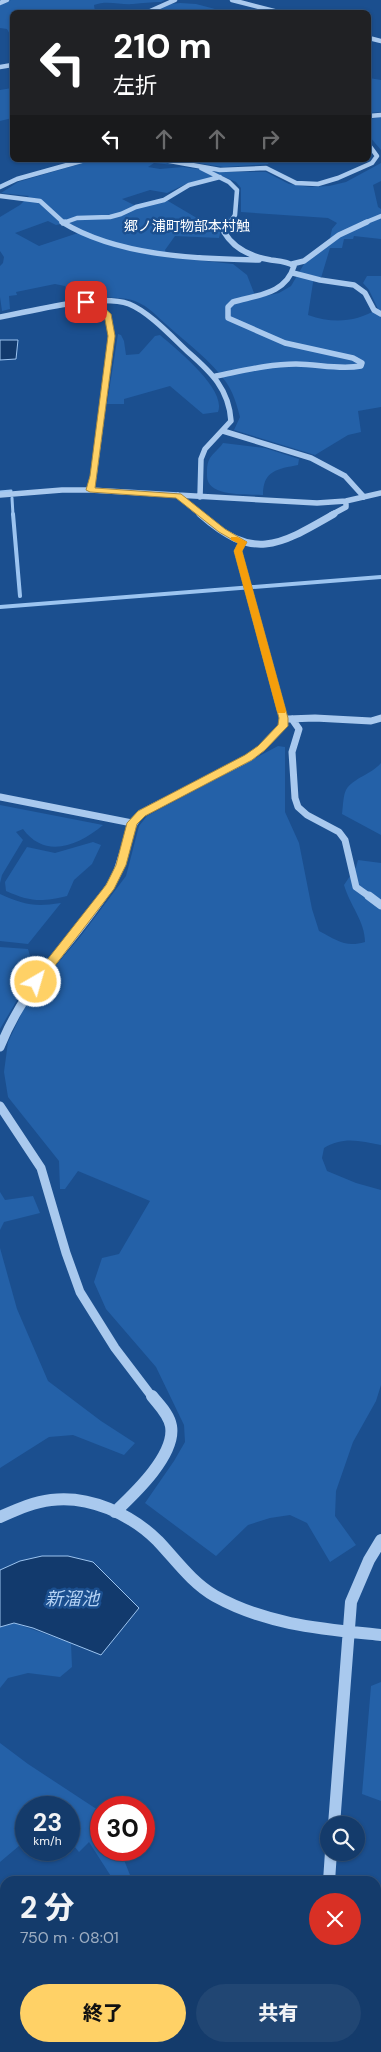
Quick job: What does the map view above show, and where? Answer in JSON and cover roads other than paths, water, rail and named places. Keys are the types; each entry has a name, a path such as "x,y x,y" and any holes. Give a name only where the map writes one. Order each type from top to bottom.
{"street":[{"path":"0,3 7,0"},
{"path":"152,10 175,0"},
{"path":"232,0 270,10"},
{"path":"173,162 220,170 266,168 296,183 324,184 372,163 377,156 371,148"},
{"path":"0,187 17,179 78,162"},
{"path":"201,168 229,182 237,190 235,215 224,232 226,238 251,255 292,264 304,261 340,234 374,218 381,218"},
{"path":"63,223 77,218 116,216 136,207 164,200 189,185 220,177"},
{"path":"0,196 40,201 63,223 97,240 144,251 197,259 269,260"},
{"path":"216,376 296,364 342,369 361,366 362,363 353,358 285,343 228,318 228,307 232,302 280,288 291,279 294,266 292,264"},
{"path":"293,273 320,280 351,284 368,294 374,310 381,314"},
{"path":"90,490 94,476 112,336 107,314 92,302"},
{"path":"0,317 92,302 114,302 137,308 216,376 229,404 230,421 205,449 201,459 200,496"},
{"path":"223,431 311,458 345,476 364,497"},
{"path":"0,495 62,490 90,490 299,503 346,501 381,492"},
{"path":"178,495 236,540 261,544 283,541 346,507 346,501"},
{"path":"0,1047 5,1031 24,997 110,886 121,865 132,823 141,813 249,758 283,726 283,718 238,551 243,542"},
{"path":"283,718 371,721 381,718"},
{"path":"292,719 298,729 292,752 295,798 298,806 307,815 339,832 345,840 356,887 381,905"},
{"path":"0,797 132,823"},
{"path":"0,1106 40,1168 80,1292 115,1348 168,1417 171,1427 171,1441 162,1457 142,1486 116,1512"},
{"path":"0,1517 26,1506 51,1500 68,1500 116,1512 140,1526 203,1589 234,1606 256,1616 288,1623 381,1635"},
{"path":"335,1816 351,1602 369,1560 381,1540"},
{"path":"330,1876 331,1861"}],"water":[{"path":"0,340 18,340 16,359 0,360"},
{"name":"新溜池","path":"42,1556 68,1556 93,1562 139,1608 101,1655 33,1628 14,1623 0,1627 0,1570 20,1561"}],"waterway":[{"path":"0,492 11,491"},
{"path":"12,498 13,515"},
{"path":"13,514 20,596"},
{"path":"0,607 381,577"}],"district":[{"name":"郷ノ浦町物部本村触","path":"187,226"}]}
